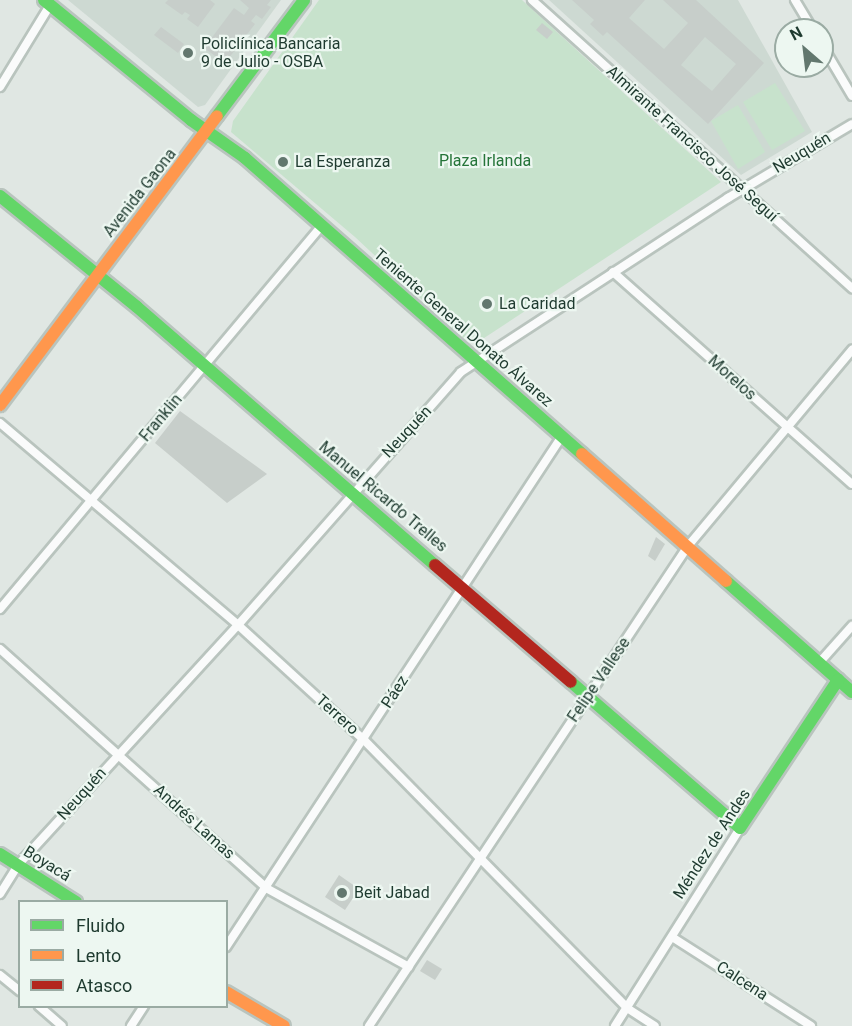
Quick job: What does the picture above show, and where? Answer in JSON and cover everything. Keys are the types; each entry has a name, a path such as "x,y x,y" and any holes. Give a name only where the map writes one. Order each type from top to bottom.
{"street":[{"name":"Avenida Gaona","path":"0,405 98,274 209,132 304,0"},
{"name":"Almirante Francisco José Seguí","path":"532,0 852,288"},
{"path":"795,0 806,18"},
{"name":"Teniente General Donato Álvarez","path":"47,3 209,132 232,147 852,692"},
{"path":"0,87 47,3"},
{"path":"834,65 852,96"},
{"name":"Neuquén","path":"0,894 18,865 238,625 352,492 474,361 741,190 852,124"},
{"name":"Manuel Ricardo Trelles","path":"0,196 98,274 741,828"},
{"name":"Franklin","path":"0,609 321,226"},
{"name":"Morelos","path":"613,272 852,484"},
{"name":"Felipe Vallese","path":"369,1026 688,546 852,350"},
{"name":"Terrero","path":"0,423 238,625 364,740 479,861 627,1008 655,1026"},
{"name":"Páez","path":"228,944 562,436"},
{"path":"819,663 852,626"},
{"name":"Andrés Lamas","path":"0,650 266,888 409,967"},
{"name":"Méndez de Andes","path":"615,1026 838,680"},
{"name":"Boyacá","path":"0,854 73,900"},
{"name":"Calcena","path":"672,937 812,1026"},
{"path":"0,975 18,989"},
{"path":"228,993 284,1026"},
{"path":"41,1008 62,1026"},
{"path":"131,1026 143,1008"}],"shaded area":[{"name":"Policlínica Bancaria 9 de Julio - OSBA","path":"68,0 281,0 205,105 198,107"},
{"path":"549,0 738,0 774,64 774,78 782,78 812,132 741,175"}],"green space":[{"name":"Plaza Irlanda","path":"319,0 522,0 721,182 475,344 465,340 355,237 231,132 233,121"},
{"path":"775,83 805,131 772,150 743,102"},
{"path":"738,105 765,152 738,169 711,121"}],"building":[{"path":"168,0 210,0 215,4 198,27 187,19 190,15 185,12 182,15 165,3"},
{"path":"240,0 271,0 267,5 271,7 262,19 256,15 251,21 255,24 225,63 204,48 234,8 244,15 249,8"},
{"path":"572,0 645,0 629,18 664,49 688,23 663,0 696,0 764,63 708,124 607,32 603,36 590,24 594,20","holes":["705,37 736,64 712,91 681,65"]},
{"path":"542,23 553,32 547,39 536,30"},
{"path":"161,27 184,44 178,53 154,35"},
{"path":"180,411 267,474 227,503 155,443"},
{"path":"656,537 665,544 655,561 648,556"},
{"name":"Beit Jabad","path":"339,875 359,889 345,910 325,897"},
{"path":"427,960 442,969 435,980 420,971"}],"traffic: fast":[{"path":"44,0 191,120 245,158 582,454"},
{"path":"217,116 304,0"},
{"path":"0,196 137,307 435,565"},
{"path":"726,581 852,692"},
{"path":"571,682 740,828 838,680"},
{"path":"0,854 73,900"}],"traffic: slow":[{"path":"0,405 217,116"},
{"path":"582,454 726,581"},
{"path":"228,993 284,1026"}],"traffic: jam":[{"path":"435,565 571,682"}],"place":[{"name":"Policlínica Bancaria 9 de Julio - OSBA","path":"188,53"},
{"name":"La Esperanza","path":"283,162"},
{"name":"La Caridad","path":"487,304"},
{"name":"Beit Jabad","path":"342,893"}]}
